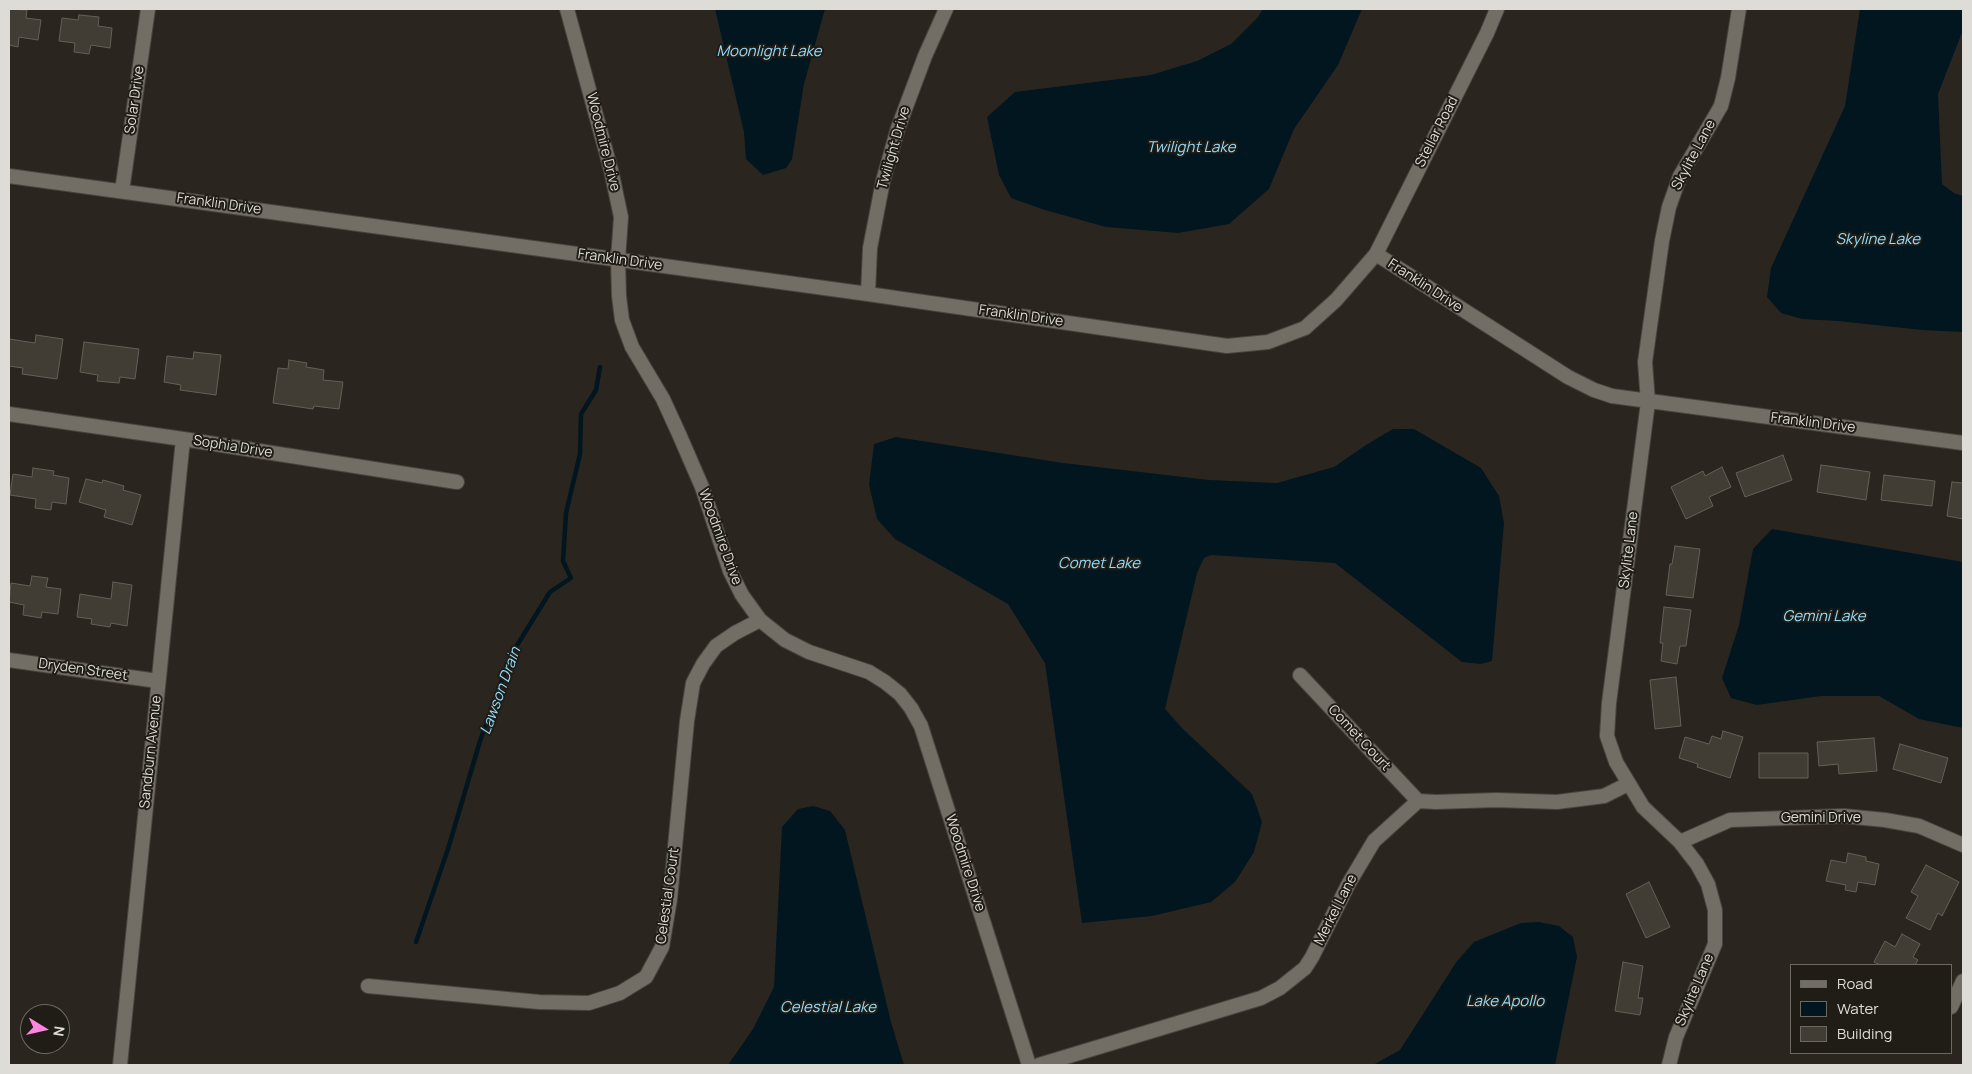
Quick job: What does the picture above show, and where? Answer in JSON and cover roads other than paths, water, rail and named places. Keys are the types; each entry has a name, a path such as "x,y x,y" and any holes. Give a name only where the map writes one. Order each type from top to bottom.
{"street":[{"name":"Solar Drive","path":"122,191 148,9"},
{"name":"Woodmire Drive","path":"567,9 611,170 621,217 618,260 619,296 622,320 632,347 647,376 663,399 679,434 702,487 730,571 742,595 760,620 785,640 809,652 869,672 885,682 900,694 911,708 921,726 1029,1065"},
{"name":"Twilight Drive","path":"868,294 870,248 888,164 898,128 925,56 946,9"},
{"name":"Stellar Road","path":"1376,254 1487,33 1497,9"},
{"name":"Skylite Lane","path":"1669,1065 1676,1037 1715,941 1715,910 1708,884 1680,842 1642,807 1616,762 1607,736 1609,703 1648,402 1645,362 1662,241 1669,208 1684,168 1721,106 1728,78 1739,9"},
{"name":"Franklin Drive","path":"9,176 868,294 1226,346 1268,342 1305,328 1336,300 1376,254 1568,377 1594,390 1612,396 1963,443"},
{"name":"Sophia Drive","path":"9,414 457,482"},
{"name":"Sandburn Avenue","path":"120,1065 183,439"},
{"name":"Celestial Court","path":"368,986 539,1002 589,1003 620,992 646,977 662,948 668,909 687,721 693,683 703,664 716,646 735,632 760,620"},
{"name":"Dryden Street","path":"9,660 158,681"},
{"name":"Comet Court","path":"1300,675 1418,801"},
{"path":"1418,801 1496,800 1557,802 1604,796 1628,784"},
{"name":"Merkel Lane","path":"1040,1065 1261,998 1280,988 1300,973 1312,957 1349,883 1374,841 1418,801"},
{"name":"Gemini Drive","path":"1680,842 1730,820 1844,816 1919,826 1963,845"},
{"path":"1952,1005 1963,982"}],"water":[{"name":"Moonlight Lake","path":"715,9 825,9 804,84 792,159 786,168 763,175 746,159 744,132"},
{"name":"Twilight Lake","path":"1263,9 1362,9 1338,65 1294,129 1269,189 1229,224 1178,233 1106,227 1045,210 1011,198 999,175 987,117 1015,92 1151,75 1197,61 1231,44 1258,17"},
{"name":"Skyline Lake","path":"1860,9 1963,9 1963,30 1938,94 1942,184 1954,193 1963,196 1963,332 1802,319 1781,313 1767,297 1771,268 1845,106"},
{"name":"Comet Lake","path":"1393,429 1414,429 1481,468 1499,496 1504,523 1492,661 1481,664 1462,662 1335,563 1211,555 1204,558 1197,573 1165,709 1183,729 1252,794 1262,822 1254,852 1235,882 1211,902 1152,916 1082,923 1045,663 1008,604 895,539 877,519 869,485 874,444 896,437 1063,463 1209,480 1277,483 1334,467"},
{"name":"Gemini Lake","path":"1772,529 1963,562 1963,728 1919,719 1879,696 1821,696 1757,705 1731,698 1722,678 1739,625 1753,549"},
{"name":"Celestial Lake","path":"813,806 830,811 845,830 891,1022 904,1065 728,1065 753,1029 774,987 782,827 798,809"},
{"name":"Lake Apollo","path":"1539,922 1559,926 1573,937 1577,957 1555,1065 1373,1065 1400,1050 1457,961 1474,942 1521,923"}],"waterway":[{"name":"Lawson Drain","path":"416,942 448,849 480,741 511,655 550,592 571,578 563,561 566,513 580,454 581,414 596,390 600,367"}]}
